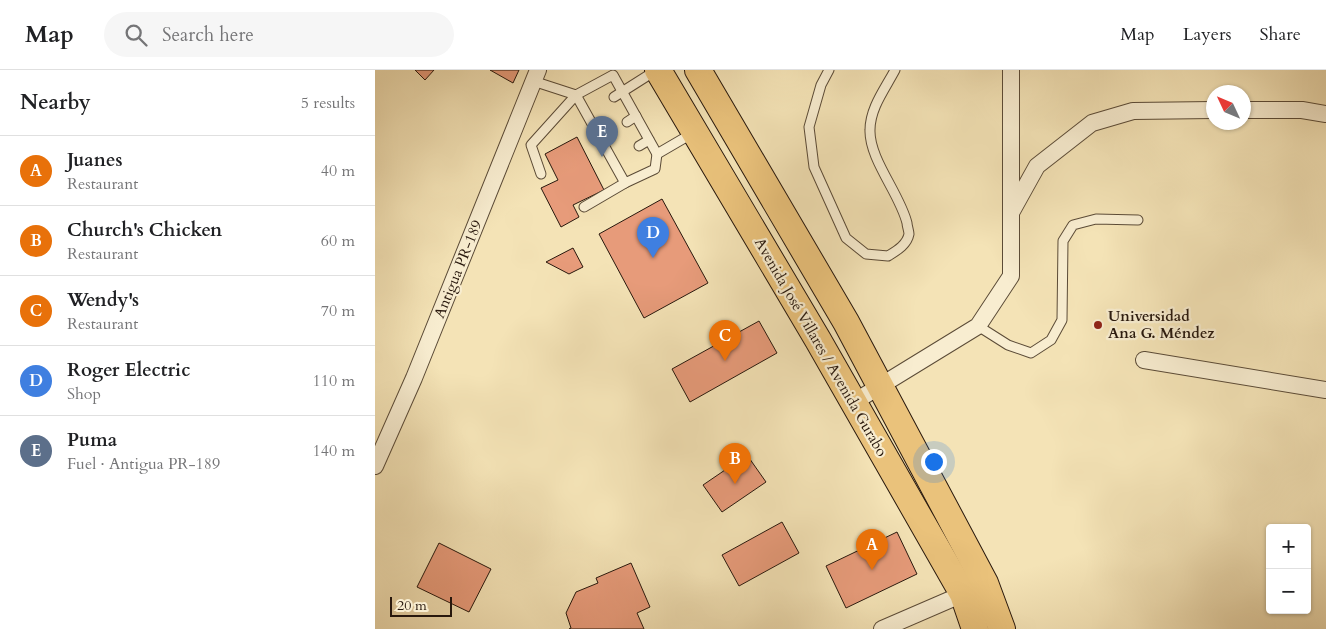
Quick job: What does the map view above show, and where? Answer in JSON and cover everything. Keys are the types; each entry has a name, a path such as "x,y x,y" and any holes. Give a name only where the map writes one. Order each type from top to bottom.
{"main road":[{"name":"Avenida José Villares / Avenida Gurabo","path":"658,70 854,402 963,594 975,629"},
{"name":"Avenida José Villares / Avenida Gurabo","path":"698,70 846,322 985,583 1002,629"}],"street":[{"path":"854,402 978,326 1011,276 1011,70"},
{"name":"Antigua PR-189","path":"375,466 414,378 535,76"},
{"path":"1251,110 1303,110 1326,106"},
{"path":"1011,213 1037,166 1092,123 1133,110 1206,110"},
{"path":"1303,110 1326,114"},
{"path":"1144,360 1326,390"},
{"path":"882,629 963,594"}],"lane":[{"path":"614,97 658,70"},
{"path":"829,70 821,85 809,127 814,167 846,238 866,254 888,256 904,245 909,234 905,216 873,148 869,131 871,118 877,102 895,70"},
{"path":"541,174 531,146 576,95 613,75 657,154 655,169 625,183 584,207"},
{"path":"535,76 576,95 590,112 617,159 625,183"},
{"path":"627,122 636,116"},
{"path":"657,154 695,132"},
{"path":"639,146 649,140"},
{"path":"978,326 1008,345 1031,353 1051,340 1062,320 1063,241 1073,225 1096,219 1138,220"}],"building":[{"path":"415,70 434,70 425,80"},
{"path":"490,70 519,70 513,83"},
{"path":"577,137 604,190 573,205 579,217 561,227 541,188 558,180 545,154"},
{"path":"662,199 708,283 644,318 599,234"},
{"path":"573,248 583,267 569,274 546,262"},
{"path":"759,321 777,353 690,402 672,369"},
{"path":"747,455 766,482 722,512 703,485"},
{"path":"782,522 799,553 739,586 722,555"},
{"path":"897,532 917,574 846,608 826,566"},
{"path":"439,543 491,569 469,612 417,587"},
{"path":"631,563 650,607 637,613 644,629 569,629 571,628 566,613 576,592 598,583 596,578"}],"place":[{"name":"Puma","path":"602,157"},
{"name":"Roger Electric","path":"653,258"},
{"name":"Universidad Ana G. Méndez","path":"1098,325"},
{"name":"Wendy's","path":"725,361"},
{"name":"Church's Chicken","path":"735,484"},
{"name":"Juanes","path":"872,570"}]}
